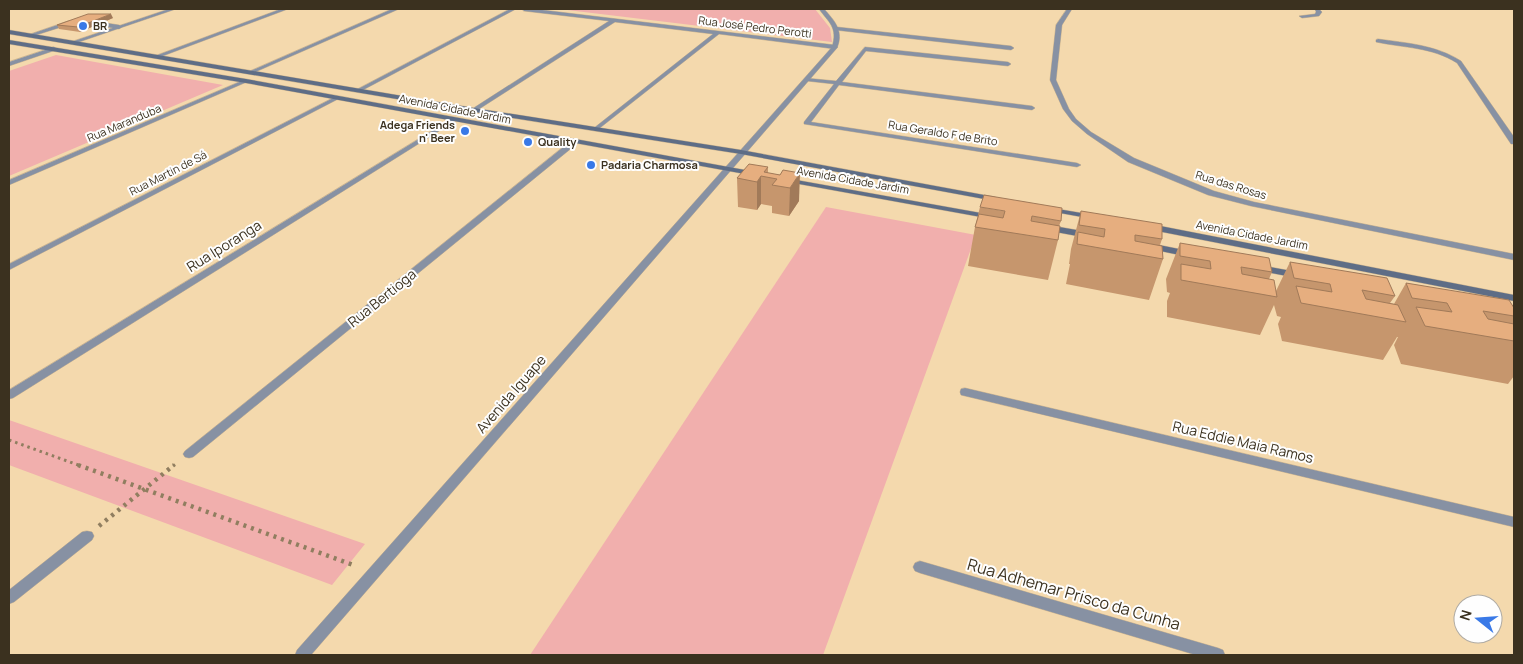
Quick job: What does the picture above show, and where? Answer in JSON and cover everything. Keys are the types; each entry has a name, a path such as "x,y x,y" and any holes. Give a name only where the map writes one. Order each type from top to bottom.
{"main road":[{"name":"Avenida Cidade Jardim","path":"9,32 474,110 741,152 1004,201"},
{"name":"Avenida Cidade Jardim","path":"9,42 338,98 767,176"},
{"path":"81,54 103,47"},
{"path":"504,129 522,117"},
{"name":"Avenida Cidade Jardim","path":"776,178 1000,219"},
{"path":"1044,208 1102,219"},
{"path":"1040,226 1098,237"},
{"name":"Avenida Cidade Jardim","path":"1141,226 1514,298"},
{"path":"1137,244 1195,255"},
{"path":"1254,266 1302,277"}],"street":[{"path":"74,42 173,9"},
{"path":"158,56 286,9"},
{"path":"251,72 396,9"},
{"path":"359,90 514,9"},
{"name":"Rua José Pedro Perotti","path":"524,9 835,48"},
{"path":"821,9 837,29 839,38 835,48"},
{"name":"Rua das Rosas","path":"1069,9 1059,25 1053,80 1066,108 1074,120 1088,133 1131,160 1211,193 1254,204 1514,257"},
{"path":"1302,16 1317,15 1318,9"},
{"path":"474,110 614,20"},
{"path":"31,35 78,21 120,27"},
{"path":"837,29 1011,48"},
{"path":"596,129 717,33"},
{"path":"1378,41 1422,47 1454,58 1459,62 1514,142"},
{"name":"Avenida Iguape","path":"302,655 741,152 835,48"},
{"path":"9,64 54,49"},
{"path":"837,83 864,49 1008,64"},
{"path":"807,79 1032,108"},
{"name":"Rua Maranduba","path":"9,182 246,82"},
{"name":"Rua Geraldo F de Brito","path":"837,83 806,123 1077,165"},
{"name":"Rua Martin de Sá","path":"9,267 338,98"},
{"name":"Rua Iporanga","path":"9,395 453,120"},
{"name":"Rua Bertioga","path":"189,454 575,142"},
{"name":"Rua Eddie Maia Ramos","path":"965,392 1514,522"},
{"path":"9,598 87,536"},
{"name":"Rua Adhemar Prisco da Cunha","path":"920,567 1218,655"}],"path":[{"path":"9,440 374,573"},
{"path":"87,536 189,454"}],"shaded area":[{"path":"559,9 815,9 830,28 832,42"},
{"path":"56,55 223,85 9,176 9,71"},
{"path":"826,207 976,235 823,655 530,655"},
{"path":"9,420 365,544 332,585 9,465"}],"building":[{"path":"88,14 111,14 78,27 57,25"},
{"path":"749,164 768,167 764,172 780,175 783,170 800,173 790,188 772,185 777,179 761,176 757,182 737,178"},
{"path":"984,195 1062,208 1061,221 1032,216 1031,221 1060,226 1058,240 975,227 979,214 1003,218 1005,211 980,207"},
{"path":"1081,211 1162,224 1162,239 1135,235 1135,241 1162,246 1163,259 1077,244 1078,232 1104,237 1105,229 1079,225"},
{"path":"1180,243 1269,258 1272,272 1241,267 1242,274 1274,280 1277,297 1181,280 1181,264 1211,269 1210,261 1180,256"},
{"path":"1290,262 1387,278 1395,296 1362,290 1366,299 1398,305 1406,322 1301,303 1296,286 1332,292 1330,284 1294,278"},
{"path":"1406,283 1509,300 1514,308 1514,316 1483,311 1488,319 1514,324 1514,341 1425,326 1416,307 1452,312 1447,303 1412,298"}],"place":[{"name":"BR","path":"83,26"},
{"name":"Adega Friends n' Beer","path":"465,131"},
{"name":"Quality","path":"528,142"},
{"name":"Padaria Charmosa","path":"591,165"}]}
